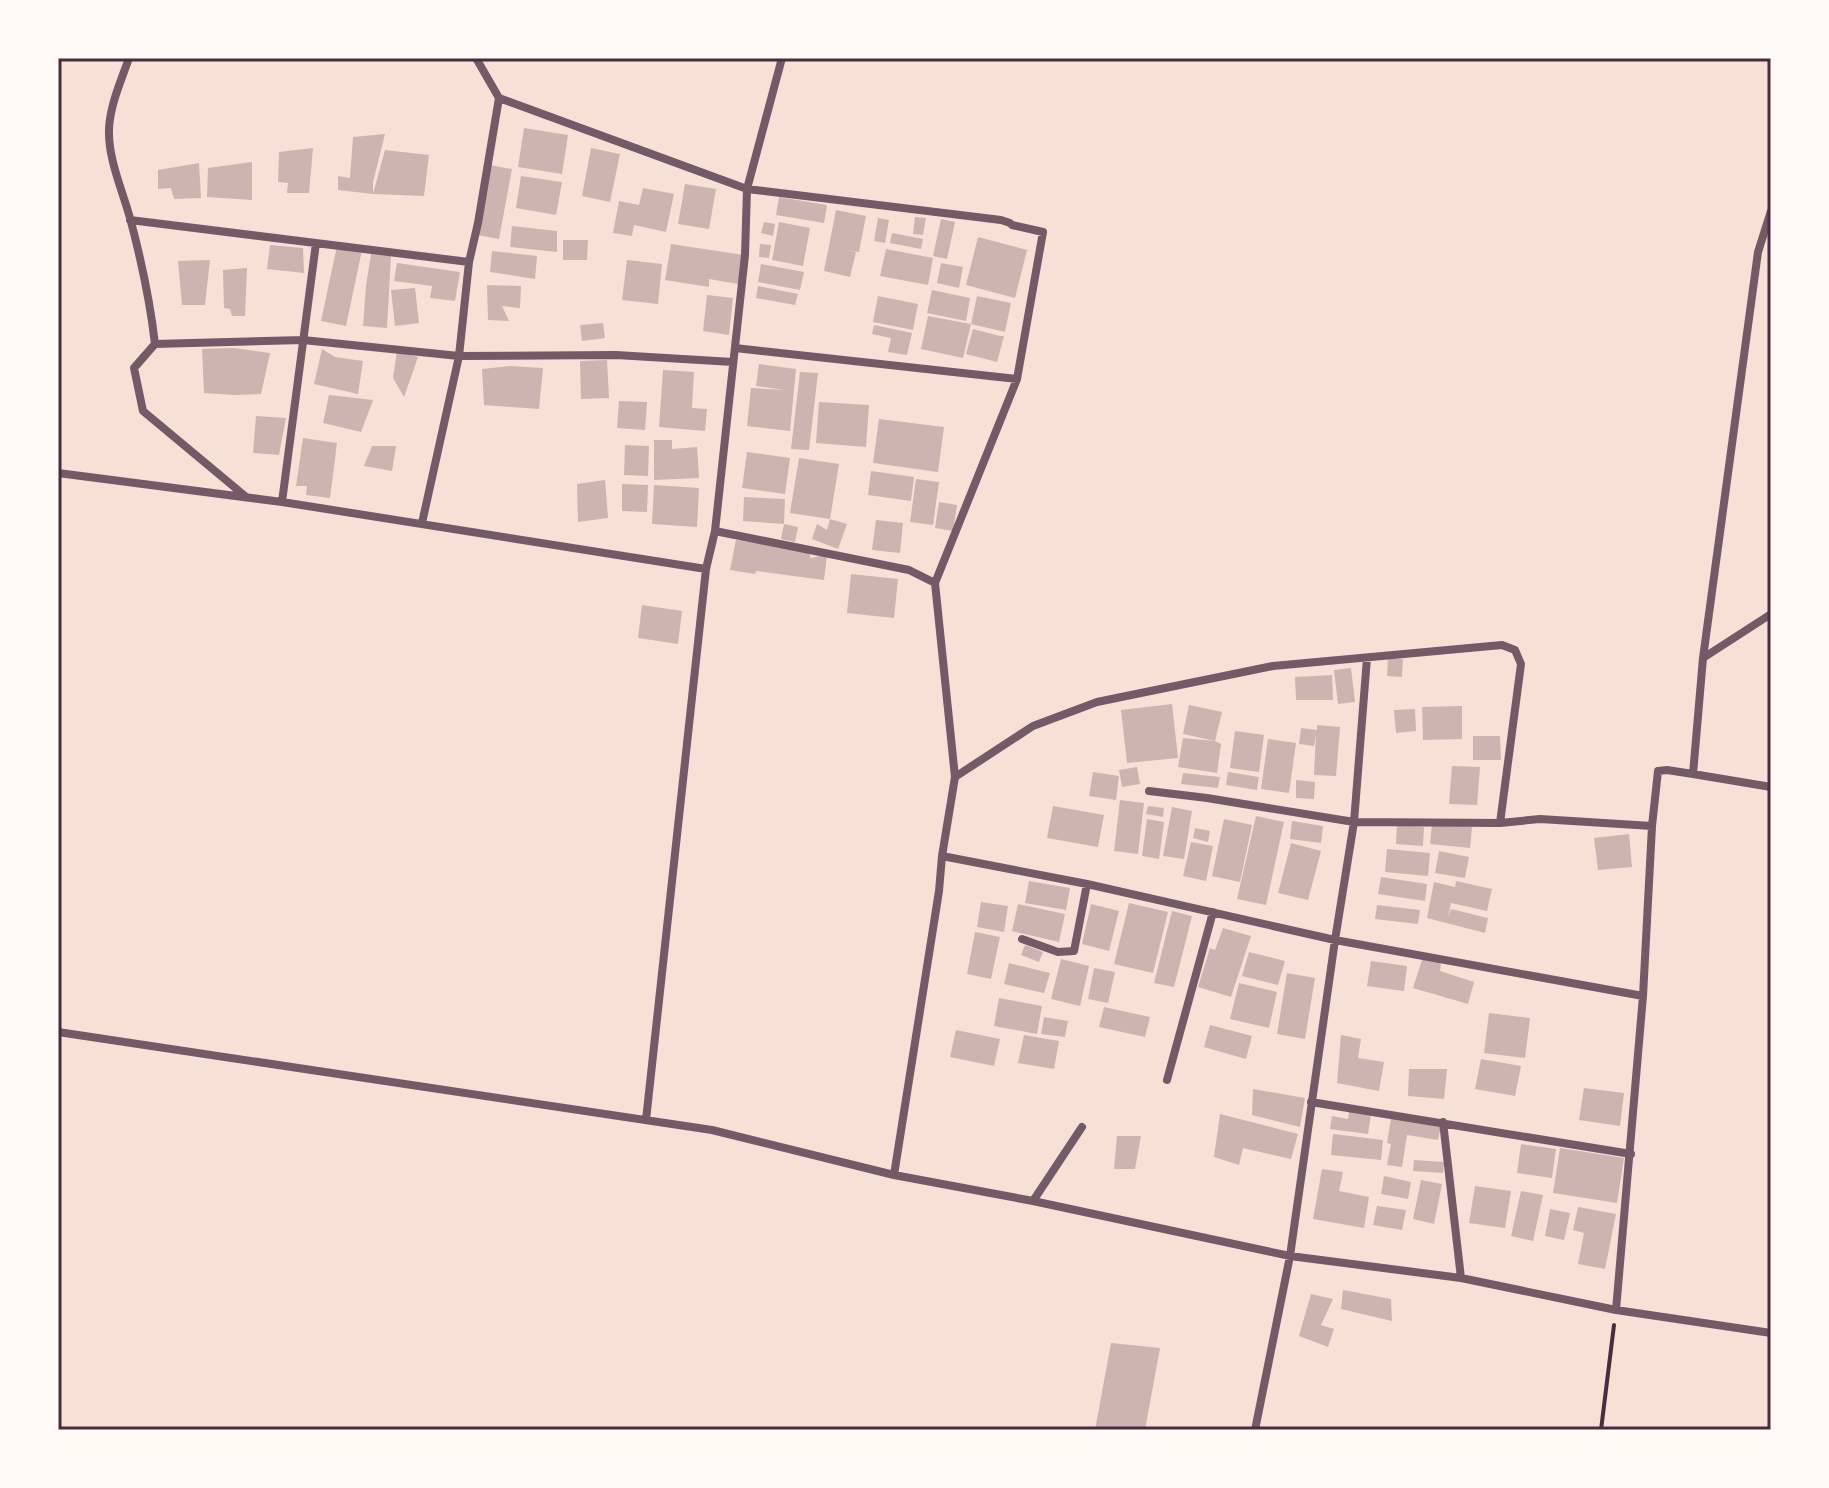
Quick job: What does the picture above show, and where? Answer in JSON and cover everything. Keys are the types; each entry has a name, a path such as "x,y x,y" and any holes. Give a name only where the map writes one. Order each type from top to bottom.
{"street":[{"path":"129,58 111,113 109,131 111,153 151,311 155,344"},
{"path":"422,523 459,356 469,262 499,98 476,58"},
{"path":"646,1120 706,569 715,531 735,348 745,255 747,189 782,58"},
{"path":"499,98 747,189 1001,220 1043,232 1017,379 935,583 955,777 894,1175"},
{"path":"1693,774 1703,658 1758,252 1771,211"},
{"path":"130,220 469,262"},
{"path":"282,502 316,243"},
{"path":"247,497 143,411 134,368 155,344 303,340 459,356 616,355 733,362"},
{"path":"735,348 1017,379"},
{"path":"58,473 282,502 706,569"},
{"path":"715,531 909,570 935,583"},
{"path":"1703,658 1771,614"},
{"path":"955,777 1033,726 1097,702 1273,666 1502,645 1515,650 1521,664 1500,823"},
{"path":"1255,1430 1290,1256 1354,822 1367,658"},
{"path":"1616,1310 1631,1154 1658,771 1771,787"},
{"path":"1149,791 1354,822 1500,823 1540,819 1652,826"},
{"path":"942,856 1087,884 1335,940 1643,996"},
{"path":"1022,939 1058,952 1074,951 1087,884"},
{"path":"1167,1080 1213,912"},
{"path":"58,1032 712,1130 894,1175 1290,1256 1461,1278 1616,1310 1771,1333"},
{"path":"1311,1102 1631,1154"},
{"path":"1443,1122 1461,1278"},
{"path":"1033,1201 1082,1127"}],"path":[{"path":"1601,1430 1616,1310"}],"building":[{"path":"524,128 568,135 562,174 518,167"},
{"path":"385,134 373,182 373,194 338,190 338,176 350,178 353,137"},
{"path":"313,148 309,193 287,193 288,183 278,182 279,152"},
{"path":"591,148 620,154 610,202 582,196"},
{"path":"385,150 429,155 424,196 373,194"},
{"path":"252,162 252,200 207,197 208,168"},
{"path":"199,163 201,198 174,199 171,188 158,189 158,170"},
{"path":"490,165 512,169 499,239 477,235"},
{"path":"521,176 562,182 556,215 516,208"},
{"path":"685,184 716,189 709,229 678,224"},
{"path":"643,188 674,194 666,232 634,225 632,236 613,233 619,201 639,205"},
{"path":"779,197 827,205 824,223 776,215"},
{"path":"836,210 866,216 859,252 848,250 856,252 850,277 824,271"},
{"path":"915,217 926,218 923,235 913,234"},
{"path":"878,218 889,220 885,243 874,241"},
{"path":"941,219 955,222 947,259 933,256"},
{"path":"764,222 775,224 773,236 761,233"},
{"path":"779,222 810,228 803,266 772,260"},
{"path":"512,226 557,231 557,252 510,247"},
{"path":"892,233 923,239 921,249 890,243"},
{"path":"978,237 1027,250 1015,298 966,285"},
{"path":"563,240 588,240 587,260 563,260"},
{"path":"671,244 744,255 738,284 709,279 709,287 665,280"},
{"path":"760,244 771,245 769,258 759,257"},
{"path":"270,245 303,248 304,273 267,269"},
{"path":"337,246 362,250 346,326 321,321"},
{"path":"886,249 933,258 928,285 880,276"},
{"path":"492,251 537,256 535,279 490,272"},
{"path":"371,254 391,255 387,328 363,326"},
{"path":"210,260 205,305 182,305 178,261"},
{"path":"627,260 662,264 658,304 622,300"},
{"path":"397,263 460,272 455,301 430,298 432,286 394,281"},
{"path":"941,263 963,267 959,288 937,283"},
{"path":"761,264 804,272 800,290 758,282"},
{"path":"247,268 245,316 232,316 230,309 224,308 223,270"},
{"path":"487,285 521,286 520,308 502,306 509,321 488,320"},
{"path":"758,286 798,294 795,305 756,298"},
{"path":"415,288 419,323 395,326 391,290"},
{"path":"932,290 970,298 966,321 927,313"},
{"path":"707,295 733,298 729,335 703,331"},
{"path":"878,296 918,304 913,330 873,322"},
{"path":"977,296 1011,303 1005,332 971,324"},
{"path":"928,316 971,324 963,358 921,349"},
{"path":"603,323 605,338 582,341 580,325"},
{"path":"874,325 912,333 907,355 888,352 891,338 872,334"},
{"path":"973,329 1004,336 997,362 966,354"},
{"path":"234,348 270,353 261,394 204,393 202,349"},
{"path":"322,349 335,357 363,361 358,394 314,384"},
{"path":"397,351 418,357 404,397 393,378"},
{"path":"607,360 609,398 581,399 580,361"},
{"path":"759,364 796,369 790,431 747,426 751,388 785,390 756,386"},
{"path":"510,366 543,368 539,409 484,405 482,369"},
{"path":"663,370 694,372 692,408 707,409 705,431 659,427"},
{"path":"800,372 818,373 809,450 791,449"},
{"path":"329,395 373,400 361,432 323,423"},
{"path":"619,401 647,402 645,430 617,428"},
{"path":"819,402 869,405 866,447 816,443"},
{"path":"256,416 286,418 279,455 253,453"},
{"path":"879,419 944,427 938,472 873,463"},
{"path":"303,438 337,443 330,498 306,495 307,486 296,486"},
{"path":"654,440 672,440 672,449 697,447 699,478 654,480"},
{"path":"625,445 649,446 648,476 624,475"},
{"path":"372,446 396,446 392,471 364,466"},
{"path":"747,452 790,458 785,494 742,488"},
{"path":"799,458 839,464 830,519 790,513"},
{"path":"871,471 914,477 911,501 868,495"},
{"path":"916,479 939,482 933,525 910,522"},
{"path":"605,480 608,518 578,522 577,484"},
{"path":"622,484 648,485 647,512 622,511"},
{"path":"654,485 699,488 697,527 652,524"},
{"path":"744,497 785,499 784,524 743,521"},
{"path":"939,502 957,505 953,531 935,528"},
{"path":"830,519 847,524 838,549 812,539 817,524 827,530"},
{"path":"876,520 903,523 900,553 872,550"},
{"path":"784,524 798,527 795,542 781,539"},
{"path":"736,540 810,551 810,558 827,555 824,580 730,570"},
{"path":"851,574 898,579 894,618 847,613"},
{"path":"642,605 682,611 678,644 638,638"},
{"path":"1388,658 1403,659 1402,677 1387,676"},
{"path":"1351,668 1355,702 1338,704 1334,670"},
{"path":"1332,675 1333,700 1296,700 1295,677"},
{"path":"1172,704 1178,758 1127,763 1121,710"},
{"path":"1189,705 1222,712 1215,741 1183,734"},
{"path":"1462,706 1462,739 1423,740 1422,707"},
{"path":"1415,709 1416,731 1396,733 1394,710"},
{"path":"1317,725 1340,727 1336,776 1314,775 1316,734 1314,746 1299,744 1301,728 1317,730"},
{"path":"1235,731 1264,735 1259,772 1230,768"},
{"path":"1473,736 1500,736 1501,760 1473,760"},
{"path":"1183,738 1221,744 1217,773 1178,767"},
{"path":"1268,739 1296,743 1289,793 1261,789"},
{"path":"1452,766 1480,767 1477,805 1449,804"},
{"path":"1137,767 1140,784 1122,787 1119,770"},
{"path":"1093,772 1119,776 1116,800 1089,796"},
{"path":"1228,772 1259,777 1257,790 1226,785"},
{"path":"1183,773 1220,777 1218,788 1181,784"},
{"path":"1296,780 1315,782 1314,799 1296,798"},
{"path":"1120,800 1144,803 1138,854 1114,851"},
{"path":"1053,806 1104,815 1098,847 1047,838"},
{"path":"1148,806 1164,808 1163,817 1146,814"},
{"path":"1172,807 1192,811 1184,859 1163,856"},
{"path":"1256,816 1284,822 1266,905 1237,899"},
{"path":"1147,819 1164,822 1159,859 1142,856"},
{"path":"1224,819 1252,825 1240,882 1212,876"},
{"path":"1292,821 1323,826 1321,843 1290,839"},
{"path":"1432,823 1472,827 1470,848 1430,844"},
{"path":"1397,825 1424,827 1423,846 1396,844"},
{"path":"1195,828 1210,831 1208,842 1193,838"},
{"path":"1629,834 1632,867 1598,870 1594,838"},
{"path":"1191,842 1213,846 1206,881 1183,876"},
{"path":"1291,843 1321,851 1308,900 1278,893"},
{"path":"1387,849 1430,853 1428,876 1385,872"},
{"path":"1439,851 1469,857 1465,878 1435,873"},
{"path":"1381,877 1427,884 1425,901 1378,894"},
{"path":"1029,881 1070,888 1066,910 1025,903"},
{"path":"1456,881 1492,889 1487,911 1451,903 1448,918 1451,909 1488,918 1485,933 1427,918 1434,882 1455,887"},
{"path":"981,902 1008,906 1004,932 977,927"},
{"path":"1129,903 1168,912 1153,973 1114,964"},
{"path":"1018,904 1065,914 1059,942 1012,931"},
{"path":"1091,904 1119,911 1109,951 1082,944"},
{"path":"1377,905 1420,910 1418,924 1375,919"},
{"path":"1172,911 1192,916 1174,987 1154,983"},
{"path":"1223,928 1251,936 1231,997 1198,987 1210,948 1215,950"},
{"path":"975,932 1000,937 991,979 967,974"},
{"path":"1025,945 1043,952 1039,962 1021,955"},
{"path":"1249,952 1285,961 1278,985 1242,976"},
{"path":"1423,957 1441,963 1440,971 1474,982 1468,1004 1413,988"},
{"path":"1061,959 1089,966 1080,1006 1051,999"},
{"path":"1371,961 1407,966 1404,991 1367,986"},
{"path":"1009,963 1050,973 1044,993 1004,984"},
{"path":"1094,968 1115,972 1108,1003 1088,999"},
{"path":"1287,973 1315,978 1305,1039 1277,1034"},
{"path":"1239,983 1277,992 1269,1028 1230,1019"},
{"path":"999,998 1042,1006 1037,1034 994,1026"},
{"path":"1104,1007 1150,1017 1145,1037 1099,1027"},
{"path":"1489,1013 1530,1018 1525,1058 1484,1053"},
{"path":"1044,1017 1068,1021 1065,1037 1041,1034"},
{"path":"1210,1025 1252,1036 1246,1059 1204,1047"},
{"path":"956,1030 1000,1039 994,1066 950,1057"},
{"path":"1024,1035 1059,1041 1054,1069 1018,1063"},
{"path":"1341,1035 1361,1039 1358,1058 1384,1062 1379,1091 1337,1083"},
{"path":"1481,1059 1521,1066 1515,1096 1475,1089"},
{"path":"1409,1069 1447,1069 1444,1099 1408,1096"},
{"path":"1584,1088 1624,1093 1620,1126 1579,1120"},
{"path":"1253,1089 1305,1098 1300,1127 1252,1115"},
{"path":"1349,1111 1371,1114 1368,1134 1330,1129 1332,1116 1348,1119"},
{"path":"1220,1114 1298,1134 1291,1159 1243,1148 1239,1165 1214,1157"},
{"path":"1391,1118 1441,1126 1438,1140 1407,1135 1402,1167 1387,1165"},
{"path":"1333,1134 1383,1140 1381,1160 1331,1155"},
{"path":"1117,1136 1141,1136 1135,1169 1114,1169"},
{"path":"1521,1144 1556,1149 1552,1178 1517,1173"},
{"path":"1560,1148 1624,1158 1617,1203 1553,1193"},
{"path":"1414,1160 1444,1162 1443,1173 1413,1171"},
{"path":"1322,1169 1343,1172 1339,1191 1369,1197 1364,1228 1313,1219"},
{"path":"1384,1176 1411,1182 1408,1199 1381,1194"},
{"path":"1421,1180 1442,1184 1434,1224 1413,1219"},
{"path":"1475,1186 1511,1191 1505,1228 1469,1223"},
{"path":"1521,1191 1543,1195 1533,1241 1511,1236"},
{"path":"1377,1206 1406,1210 1402,1230 1373,1225"},
{"path":"1578,1207 1616,1214 1605,1269 1578,1264 1584,1233 1573,1230"},
{"path":"1550,1209 1570,1213 1564,1240 1545,1236"},
{"path":"1343,1290 1391,1299 1392,1321 1341,1309"},
{"path":"1311,1294 1333,1299 1321,1325 1334,1329 1328,1347 1299,1336"},
{"path":"1111,1343 1160,1348 1145,1430 1095,1430"}]}
